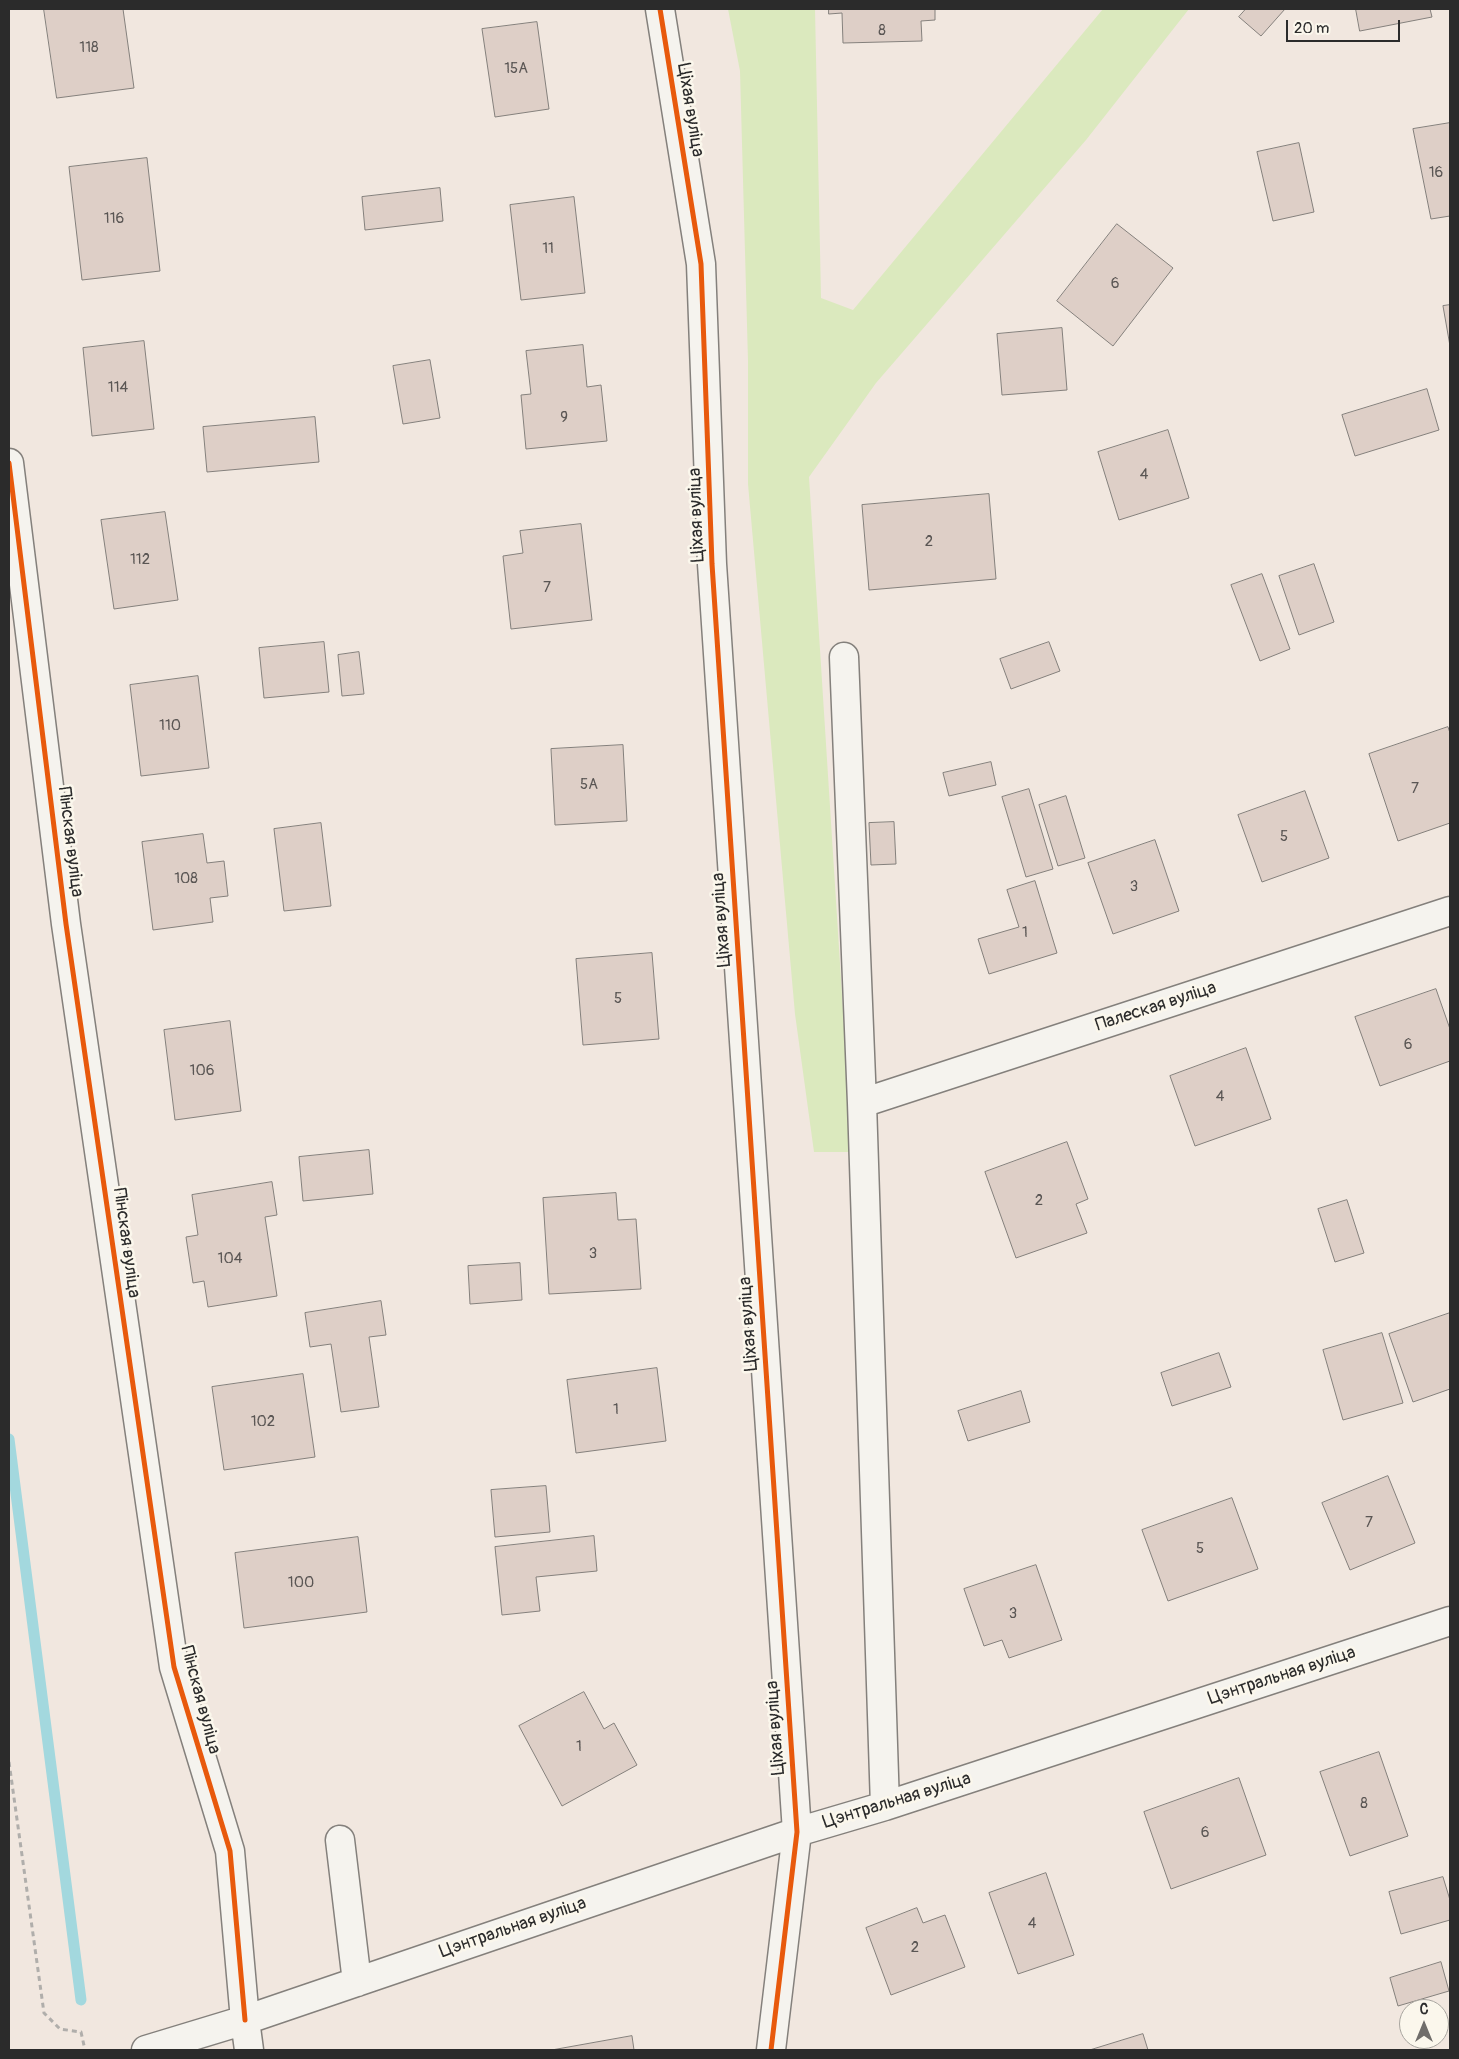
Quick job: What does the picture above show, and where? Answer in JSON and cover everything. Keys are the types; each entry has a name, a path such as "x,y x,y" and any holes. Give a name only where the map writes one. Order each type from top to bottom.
{"street":[{"name":"Ціхая вуліца","path":"660,9 701,264 712,564 797,1832 771,2050"},
{"name":"Пінская вуліца","path":"9,463 66,924 174,1667 230,1851 249,2050"},
{"path":"844,657 862,1103 885,1806"},
{"name":"Палеская вуліца","path":"862,1103 1450,911"},
{"name":"Цэнтральная вуліца","path":"146,2050 245,2020 797,1832 885,1806 1450,1621"},
{"path":"340,1840 357,1982"}],"path":[{"path":"9,1762 44,2013 60,2029 81,2032 84,2050"}],"green space":[{"path":"728,9 815,9 821,298 853,310 1103,9 1189,9 1086,140 876,383 809,477 852,1152 814,1152 795,1014 748,484 748,361 740,71"}],"building":[{"path":"44,9 123,9 134,88 57,98"},
{"path":"829,9 935,9 935,20 921,21 922,41 843,43 842,13 829,14"},
{"path":"1246,9 1285,9 1261,36 1239,17"},
{"path":"1356,9 1430,9 1432,17 1360,31"},
{"path":"537,22 549,109 495,117 482,29"},
{"path":"1450,123 1450,216 1431,219 1413,129"},
{"path":"1299,143 1314,212 1273,221 1257,152"},
{"path":"147,158 160,271 82,280 69,167"},
{"path":"440,188 443,221 365,230 362,197"},
{"path":"574,197 585,293 521,300 510,205"},
{"path":"1117,224 1173,268 1113,346 1057,301"},
{"path":"1450,305 1450,346 1443,306"},
{"path":"1062,328 1067,390 1002,395 997,334"},
{"path":"144,341 154,429 92,436 83,348"},
{"path":"583,345 587,387 601,385 607,441 526,449 521,395 531,394 526,351"},
{"path":"430,360 440,418 403,424 393,366"},
{"path":"1427,389 1439,430 1355,456 1342,415"},
{"path":"315,417 319,462 207,472 203,427"},
{"path":"1168,430 1189,498 1119,520 1098,452"},
{"path":"989,494 996,579 869,590 862,505"},
{"path":"165,512 178,600 114,609 101,520"},
{"path":"581,524 592,620 511,629 503,556 523,553 520,531"},
{"path":"1314,564 1334,622 1299,635 1279,576"},
{"path":"1262,574 1290,649 1260,661 1231,585"},
{"path":"324,642 329,692 264,698 259,648"},
{"path":"1049,642 1060,671 1011,689 1000,659"},
{"path":"359,652 364,694 342,696 338,655"},
{"path":"198,676 209,768 141,776 130,685"},
{"path":"1448,727 1450,733 1450,823 1398,841 1369,754"},
{"path":"623,745 627,821 555,825 551,749"},
{"path":"991,762 996,785 949,796 943,773"},
{"path":"1029,789 1053,869 1026,877 1002,797"},
{"path":"1305,791 1329,858 1262,882 1238,815"},
{"path":"1066,796 1085,858 1058,866 1039,805"},
{"path":"894,822 896,864 871,865 869,823"},
{"path":"321,823 331,906 284,911 274,829"},
{"path":"203,834 207,863 224,861 228,896 210,898 213,922 153,930 142,842"},
{"path":"1155,840 1179,911 1113,934 1088,863"},
{"path":"1035,881 1057,953 989,974 978,939 1019,927 1007,890"},
{"path":"652,953 659,1039 583,1045 576,959"},
{"path":"1436,989 1450,1029 1450,1061 1380,1086 1355,1017"},
{"path":"230,1021 241,1111 175,1120 164,1030"},
{"path":"1246,1048 1271,1119 1195,1146 1170,1076"},
{"path":"1067,1142 1088,1199 1076,1204 1087,1233 1016,1258 985,1172"},
{"path":"369,1150 373,1194 303,1201 299,1157"},
{"path":"272,1182 277,1215 265,1217 277,1296 208,1307 204,1281 193,1283 186,1237 198,1235 192,1195"},
{"path":"616,1193 618,1220 636,1219 641,1289 549,1294 543,1198"},
{"path":"1347,1200 1364,1253 1335,1262 1318,1209"},
{"path":"520,1263 522,1300 470,1304 468,1266"},
{"path":"381,1301 386,1335 369,1337 379,1407 341,1412 331,1344 310,1347 305,1313"},
{"path":"1450,1313 1450,1389 1413,1402 1389,1334"},
{"path":"1382,1333 1403,1403 1343,1420 1323,1350"},
{"path":"1219,1353 1231,1387 1172,1406 1161,1373"},
{"path":"657,1368 666,1441 576,1453 567,1380"},
{"path":"303,1374 315,1457 224,1470 212,1387"},
{"path":"1021,1391 1030,1422 968,1441 958,1411"},
{"path":"1388,1476 1415,1543 1350,1570 1322,1503"},
{"path":"546,1486 550,1532 495,1537 491,1490"},
{"path":"1232,1498 1258,1569 1168,1601 1142,1530"},
{"path":"594,1536 597,1571 536,1577 540,1611 502,1615 495,1547"},
{"path":"358,1537 367,1612 244,1628 235,1553"},
{"path":"1036,1565 1062,1640 1009,1658 1002,1640 984,1646 964,1589"},
{"path":"584,1692 604,1729 614,1723 637,1765 562,1806 519,1726"},
{"path":"1379,1752 1408,1836 1350,1856 1320,1772"},
{"path":"1239,1778 1266,1855 1171,1889 1144,1812"},
{"path":"1046,1873 1074,1955 1018,1974 989,1893"},
{"path":"1443,1877 1450,1900 1450,1920 1401,1934 1389,1892"},
{"path":"917,1908 923,1923 945,1915 965,1967 891,1995 866,1928"},
{"path":"1441,1962 1449,1991 1422,1999 1399,1999 1398,2006 1390,1978"},
{"path":"1143,2034 1148,2050 1090,2050"},
{"path":"632,2036 634,2050 552,2050"}],"waterway":[{"path":"9,1439 81,2000"}],"cycle path":[{"path":"660,9 701,264 712,564 797,1832 771,2050"},
{"path":"9,463 66,924 174,1667 230,1851 245,2020"}]}
